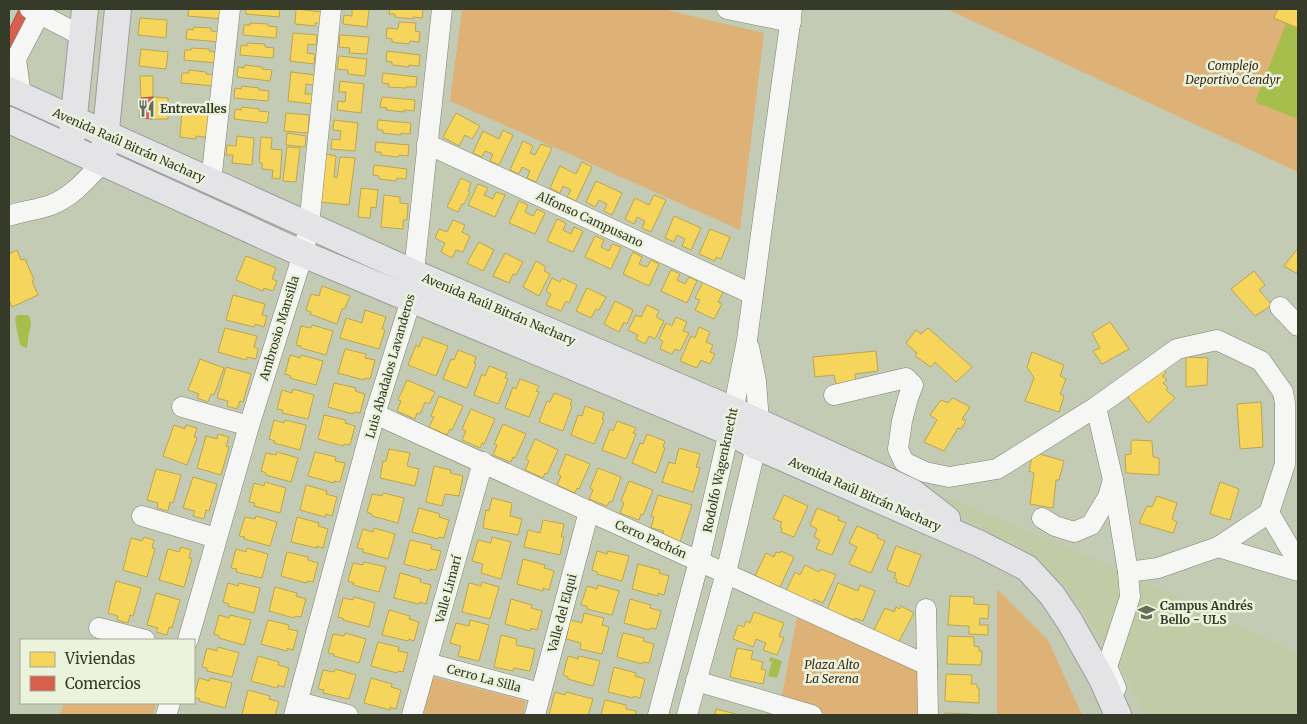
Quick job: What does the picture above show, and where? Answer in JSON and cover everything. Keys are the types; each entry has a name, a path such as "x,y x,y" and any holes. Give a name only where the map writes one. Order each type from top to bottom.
{"main road":[{"path":"70,148 85,9"},
{"path":"102,163 118,9"},
{"path":"81,42 83,59 92,68 99,69 111,57 114,51"},
{"name":"Avenida Raúl Bitrán Nachary","path":"15,93 414,273 758,434 912,492 980,544 1027,568 1052,595 1070,622 1102,679 1118,715"},
{"name":"Avenida Raúl Bitrán Nachary","path":"9,120 302,254 411,300 731,421"}],"street":[{"path":"211,182 230,9"},
{"name":"Ambrosio Mansilla","path":"188,639 216,538 309,226 331,9"},
{"name":"Luis Abadalos Lavanderos","path":"296,709 376,414 411,300 442,9"},
{"path":"727,9 792,15"},
{"path":"15,93 13,57 37,10 81,42"},
{"name":"Rodolfo Wagenknecht","path":"658,715 700,561 747,340 792,15"},
{"name":"Alfonso Campusano","path":"427,144 752,294"},
{"path":"9,216 51,205 68,196 84,183 102,163"},
{"path":"1280,307 1298,326"},
{"name":"Rodolfo Wagenknecht","path":"687,715 726,574 758,434 756,381 747,340"},
{"path":"834,396 906,378 914,385 908,398 902,421 898,449 904,462 926,472 949,477 997,469 1096,407 1177,349 1217,340 1261,361 1283,392 1292,452 1285,464 1269,513 1218,547 1158,568 1128,572"},
{"path":"1285,403 1298,387"},
{"path":"182,407 249,426"},
{"path":"1096,407 1113,480 1128,572 1130,597 1107,666 1129,715"},
{"name":"Cerro Pachón","path":"376,414 927,665"},
{"name":"Valle Limarí","path":"412,715 483,462"},
{"path":"1042,518 1055,526 1074,532 1091,525 1108,497 1113,480"},
{"name":"Valle del Elqui","path":"535,715 589,511"},
{"path":"1269,513 1298,562"},
{"path":"142,516 216,538"},
{"path":"1218,547 1298,571"},
{"path":"926,609 928,715"},
{"path":"99,628 140,639"},
{"name":"Cerro La Silla","path":"427,664 540,693"},
{"path":"696,681 812,715"},
{"path":"296,709 348,715"}],"shaded area":[{"path":"1286,24 1298,29 1298,119 1255,102"},
{"path":"28,315 30,317 31,326 26,348 20,345 15,320 16,316"},
{"name":"Campus Andrés Bello - ULS","path":"913,483 1095,559 1298,653 1298,715 1145,715 1126,676 1066,586"},
{"path":"770,657 782,661 777,678 768,676 772,662 769,661"}],"green space":[{"path":"462,9 662,9 764,33 740,230 450,101"},
{"name":"Complejo Deportivo Cendyr","path":"947,9 1298,9 1298,172"},
{"path":"997,589 1048,640 1082,715 997,715"},
{"name":"Plaza Alto La Serena","path":"799,607 927,665 928,715 812,715 780,706"},
{"path":"433,677 526,701 523,715 423,715"},
{"path":"64,704 156,704 153,715 60,715"}],"building: Viviendas":[{"path":"189,9 223,9 222,19 188,16"},
{"path":"246,9 280,9 279,17 246,14"},
{"path":"296,9 322,12 321,23 315,23 315,26 295,24"},
{"path":"352,9 369,9 367,27 343,24 344,15 352,16"},
{"path":"390,9 423,9 422,18 395,17 395,14 389,14"},
{"path":"1278,9 1298,9 1298,28 1274,18"},
{"path":"140,18 167,20 166,38 138,35"},
{"path":"399,22 416,23 415,31 420,32 419,42 410,41 409,44 392,42 392,39 386,38 387,28 398,29"},
{"path":"250,23 268,24 268,26 277,27 276,38 243,35 244,25 250,25"},
{"path":"194,27 211,28 211,31 221,32 220,42 186,39 187,29 193,30"},
{"path":"293,33 317,35 316,45 308,44 307,53 315,54 314,64 290,61"},
{"path":"340,35 369,37 367,54 349,53 350,48 339,47"},
{"path":"247,43 265,44 265,47 274,48 273,58 240,55 241,45 247,46"},
{"path":"191,48 209,49 209,51 218,53 217,63 184,60 185,50 191,50"},
{"path":"141,49 168,52 166,69 139,66"},
{"path":"387,51 420,55 419,66 392,65 392,62 386,61"},
{"path":"339,56 367,59 365,76 348,74 348,70 337,69"},
{"path":"245,65 272,70 270,81 237,77 238,67 244,68"},
{"path":"189,70 216,75 215,86 181,83 182,73 189,73"},
{"path":"291,72 315,75 313,85 306,84 305,94 313,94 312,104 288,101"},
{"path":"383,73 417,77 416,87 388,87 389,84 382,83"},
{"path":"140,76 153,76 153,97 141,98"},
{"path":"340,81 364,84 361,113 337,110 338,101 345,102 346,92 339,92"},
{"path":"242,86 269,91 268,101 234,98 235,88 241,89"},
{"path":"153,97 168,98 168,119 152,119"},
{"path":"382,97 415,100 414,111 386,110 387,108 380,107"},
{"path":"242,107 269,112 267,123 234,119 235,109 241,110"},
{"path":"182,111 213,114 211,138 196,136 196,139 180,137"},
{"path":"286,113 309,115 308,133 284,131"},
{"path":"456,113 480,126 472,139 465,135 459,146 443,137"},
{"path":"334,120 358,123 355,151 331,149 332,139 340,140 341,131 333,130"},
{"path":"378,120 411,123 410,134 383,133 383,130 377,129"},
{"path":"503,130 513,135 499,165 490,161 493,154 485,151 482,157 473,153 483,131 499,139"},
{"path":"287,133 306,136 305,147 286,145"},
{"path":"237,136 254,138 252,165 232,163 233,155 226,155 227,145 236,146"},
{"path":"261,137 272,138 271,149 282,150 280,179 272,178 273,170 262,169 262,163 259,162"},
{"path":"523,141 533,146 530,153 535,155 541,144 552,148 536,182 527,178 530,171 522,167 519,174 510,170"},
{"path":"376,142 409,145 408,156 381,155 381,152 375,152"},
{"path":"287,147 300,148 296,182 283,181"},
{"path":"326,154 336,156 334,177 337,178 340,157 355,158 349,205 320,202"},
{"path":"582,162 592,167 576,201 567,197 571,190 563,186 560,193 550,188 560,166 576,174"},
{"path":"374,165 407,169 406,179 397,178 396,181 379,179 379,176 373,175"},
{"path":"461,178 471,183 468,191 470,192 458,212 447,207"},
{"path":"596,181 622,193 612,215 604,211 607,204 599,200 595,207 586,202"},
{"path":"478,184 488,188 484,195 493,199 496,192 505,195 495,217 468,205"},
{"path":"361,188 378,190 376,208 371,207 370,218 358,217"},
{"path":"384,195 400,197 400,203 408,204 407,220 403,220 403,229 381,227"},
{"path":"654,195 666,200 651,232 642,228 645,221 637,217 634,224 625,219 635,198 649,205"},
{"path":"519,201 528,205 525,212 533,216 537,209 545,213 535,234 509,223"},
{"path":"674,216 701,228 691,250 682,246 685,239 677,235 674,242 665,238"},
{"path":"557,219 566,223 563,230 571,234 574,227 583,231 573,252 547,241"},
{"path":"453,220 465,225 462,232 470,236 463,252 456,250 452,258 441,252 445,243 435,238 439,229 447,232"},
{"path":"710,229 730,237 721,259 716,257 715,261 699,254"},
{"path":"595,236 604,240 601,247 609,251 612,244 621,247 611,269 585,257"},
{"path":"479,242 494,250 483,271 467,263"},
{"path":"1298,248 1298,270 1296,273 1284,266"},
{"path":"17,250 21,260 25,259 38,295 12,307 9,300 9,254"},
{"path":"633,252 642,257 639,264 647,267 651,260 659,264 649,286 623,274"},
{"path":"505,253 523,262 516,275 513,274 509,283 493,276"},
{"path":"246,256 276,268 272,279 277,281 273,291 264,288 263,291 236,280"},
{"path":"536,261 546,267 544,271 550,274 539,296 523,287"},
{"path":"671,270 680,274 677,280 685,284 689,277 697,281 687,303 661,291"},
{"path":"1254,271 1265,285 1259,290 1272,305 1255,316 1231,289"},
{"path":"552,278 560,282 562,278 577,285 569,303 566,301 561,311 546,305 551,294 546,291"},
{"path":"703,282 723,292 718,302 722,304 714,319 695,310 700,300 695,298"},
{"path":"322,286 350,296 345,308 342,309 337,324 310,314 311,312 306,310 311,294 319,296"},
{"path":"587,288 606,297 599,310 596,309 591,318 576,311"},
{"path":"233,295 265,304 262,315 267,316 264,327 255,324 254,327 226,320"},
{"path":"615,301 633,310 627,324 624,322 619,332 604,324"},
{"path":"647,305 659,311 656,317 664,321 655,339 649,336 645,344 636,339 638,335 628,330 636,315 641,317"},
{"path":"365,310 386,317 382,329 385,330 379,349 340,338 346,318 362,323"},
{"path":"676,317 687,322 683,331 689,333 680,351 675,349 672,354 660,349 663,341 659,339 666,323 672,326"},
{"path":"1110,322 1129,349 1102,364 1093,351 1100,348 1092,333"},
{"path":"312,325 333,331 326,355 296,345 301,326 311,328"},
{"path":"699,327 710,332 706,342 713,345 710,352 715,354 710,364 701,360 697,368 680,361 691,336 695,338"},
{"path":"225,328 257,336 254,347 258,349 256,359 247,357 246,360 218,352"},
{"path":"928,328 972,367 956,382 935,362 931,367 915,356 917,353 906,343 916,330 921,334"},
{"path":"423,337 448,346 436,376 408,365 416,345 419,347"},
{"path":"345,349 366,354 365,358 375,360 370,379 365,378 364,380 338,373"},
{"path":"458,350 476,357 474,363 476,364 467,388 443,379 451,359 454,360"},
{"path":"876,351 878,371 855,374 856,384 836,385 834,375 815,377 813,357"},
{"path":"1032,352 1064,365 1060,376 1066,379 1060,394 1064,396 1059,412 1025,401 1034,378 1027,367"},
{"path":"290,355 300,358 301,355 323,361 316,385 290,378 291,376 285,374"},
{"path":"1186,357 1208,358 1207,385 1186,387"},
{"path":"200,359 224,368 214,395 211,394 208,402 197,398 199,394 188,390"},
{"path":"1161,365 1166,373 1162,376 1167,380 1163,383 1168,388 1166,390 1175,398 1148,423 1128,397"},
{"path":"489,366 507,373 505,378 508,379 498,404 474,395 482,374 485,376"},
{"path":"226,367 251,374 243,402 240,401 237,409 227,406 228,401 217,398"},
{"path":"520,379 539,386 536,391 539,392 529,417 505,408 513,387 516,389"},
{"path":"407,380 435,392 429,404 425,402 420,414 417,413 415,419 397,411 401,401 398,400"},
{"path":"334,383 356,388 355,391 365,394 360,413 354,412 353,414 328,407"},
{"path":"293,389 314,395 308,419 282,413 283,410 277,409 282,390 292,393"},
{"path":"554,393 572,400 570,405 572,406 563,431 539,422 547,401 550,402"},
{"path":"439,396 463,406 452,430 450,429 447,435 429,427 434,417 431,416"},
{"path":"953,398 970,407 962,419 966,421 961,429 958,428 944,451 924,442 937,420 930,415 941,400 948,403"},
{"path":"1261,402 1263,447 1240,449 1237,404"},
{"path":"585,406 604,413 602,419 604,420 594,444 571,435 578,415 582,416"},
{"path":"471,409 495,419 484,444 482,443 480,448 462,440 466,431 462,429"},
{"path":"324,415 346,420 345,423 355,426 350,445 344,444 343,446 318,439"},
{"path":"274,420 284,423 285,420 306,425 300,450 274,443 275,441 269,439"},
{"path":"617,421 636,428 633,433 636,434 626,459 602,450 610,429 613,431"},
{"path":"503,424 526,434 515,458 513,457 511,462 493,455 497,445 494,444"},
{"path":"174,425 185,429 186,425 197,428 194,437 197,438 187,465 163,456"},
{"path":"218,434 229,437 226,446 229,447 221,475 197,468 206,436 217,439"},
{"path":"647,434 665,441 663,447 665,448 656,473 632,463 640,443 643,444"},
{"path":"535,439 558,450 547,474 545,473 543,478 525,470 529,461 526,459"},
{"path":"1134,440 1152,441 1153,457 1159,458 1159,475 1126,473 1125,455 1131,454 1131,442"},
{"path":"679,448 700,454 696,467 700,468 693,492 662,482 669,462 675,464"},
{"path":"389,449 410,453 407,466 419,469 415,486 380,478 383,461 386,461"},
{"path":"277,452 298,458 291,482 266,475 266,473 261,471 266,453 276,455"},
{"path":"315,452 336,457 335,461 345,463 340,482 334,481 334,483 308,476"},
{"path":"1033,452 1064,461 1059,480 1056,480 1053,508 1030,504 1034,473 1029,471"},
{"path":"566,454 590,464 579,489 577,488 575,493 557,485 561,476 558,474"},
{"path":"434,466 451,470 450,473 463,476 459,496 445,494 442,506 426,502"},
{"path":"598,468 621,477 612,502 610,501 607,506 589,499 593,490 590,488"},
{"path":"156,469 181,475 173,503 170,502 168,511 157,508 158,503 147,500"},
{"path":"193,477 217,484 209,511 206,510 204,519 193,516 195,511 183,508"},
{"path":"629,481 653,490 643,515 641,514 639,520 620,513 624,503 621,501"},
{"path":"265,482 286,488 280,513 254,506 255,503 249,502 254,483 264,486"},
{"path":"1220,482 1239,489 1230,520 1210,514"},
{"path":"306,485 327,491 326,494 337,497 332,516 326,514 325,517 300,510"},
{"path":"383,493 404,498 398,523 372,516 372,514 367,512 372,494 382,496"},
{"path":"658,495 692,505 680,542 662,537 664,531 651,528 654,517 651,516"},
{"path":"784,495 808,506 794,537 781,532 782,522 773,519"},
{"path":"1157,496 1177,503 1172,519 1177,522 1173,533 1139,523 1147,506 1152,507"},
{"path":"492,498 512,503 510,516 522,519 518,535 483,528 486,510 489,511"},
{"path":"419,508 440,514 439,517 449,520 444,538 439,537 438,539 412,532"},
{"path":"817,508 839,517 838,520 846,523 832,555 816,549 820,540 814,537 817,529 810,525"},
{"path":"256,516 277,522 270,546 239,536 245,517 255,519"},
{"path":"297,517 319,523 318,526 328,529 323,548 291,542"},
{"path":"543,520 564,524 561,537 564,537 560,555 524,547 528,530 540,533"},
{"path":"857,526 878,535 877,538 885,541 871,573 849,564 857,547 849,543"},
{"path":"374,528 395,534 388,559 363,552 363,549 357,548 363,529 373,532"},
{"path":"144,537 154,540 152,548 155,549 147,577 123,570 131,538 142,541"},
{"path":"492,537 511,542 501,579 481,573 483,564 472,561 478,540 491,543"},
{"path":"410,540 432,545 431,549 441,551 436,570 430,569 430,571 404,564"},
{"path":"896,546 921,555 909,587 896,582 897,579 894,578 896,573 887,570"},
{"path":"181,547 191,550 189,558 192,559 184,587 159,580 168,549 179,552"},
{"path":"247,548 268,554 262,578 236,572 237,569 231,568 236,549 246,552"},
{"path":"597,551 607,554 608,551 629,556 622,581 597,574 597,572 592,570"},
{"path":"781,551 794,557 780,587 755,576 766,553 774,557 776,552 780,553"},
{"path":"287,552 308,557 308,560 318,563 313,582 307,581 306,583 281,576"},
{"path":"523,559 545,565 544,568 554,571 549,590 543,588 543,591 517,584"},
{"path":"364,562 386,567 379,592 353,585 354,583 348,581 353,563 363,565"},
{"path":"638,564 660,570 659,573 669,576 664,595 658,593 658,596 632,589"},
{"path":"805,565 819,572 821,569 836,575 823,603 814,599 812,603 786,591 795,572 800,575"},
{"path":"400,573 421,579 420,582 431,585 426,604 394,598"},
{"path":"116,581 141,588 133,616 130,615 128,623 117,620 118,616 108,613"},
{"path":"482,582 499,587 490,619 462,612 469,583 481,586"},
{"path":"228,583 238,586 239,583 260,588 254,613 228,606 229,604 223,602"},
{"path":"838,583 858,591 860,585 875,591 863,621 855,618 854,620 827,610"},
{"path":"598,585 619,591 612,615 587,609 587,606 581,605 587,586 597,589"},
{"path":"275,587 297,593 296,596 306,599 301,617 295,616 294,618 269,611"},
{"path":"156,593 180,600 172,628 169,627 167,635 156,632 158,628 147,625"},
{"path":"950,596 974,597 974,604 989,605 988,619 980,618 979,625 988,625 988,635 969,634 969,626 948,625"},
{"path":"354,597 375,603 369,627 338,617 343,598 353,600"},
{"path":"511,599 532,605 531,608 542,611 537,630 531,628 530,631 505,624"},
{"path":"630,599 651,605 650,608 661,611 656,629 650,628 649,630 624,623"},
{"path":"901,606 914,613 898,643 874,630 885,608 894,612 896,607 899,609"},
{"path":"389,610 410,616 409,619 419,622 414,641 382,635"},
{"path":"754,612 784,623 779,636 784,638 777,655 763,650 766,643 756,639 753,647 733,639 738,625 744,627 746,621 750,623"},
{"path":"584,613 604,618 602,625 609,627 602,654 580,649 581,643 566,639 570,620 582,623"},
{"path":"219,615 229,618 230,615 251,620 244,645 219,638 219,636 214,634"},
{"path":"268,620 289,625 288,629 298,631 293,650 287,648 287,651 261,644"},
{"path":"470,620 489,625 479,661 458,656 461,646 450,643 456,623 469,626"},
{"path":"345,633 366,639 359,663 328,653 333,634 344,636"},
{"path":"623,633 644,638 643,641 654,644 649,663 643,662 642,664 617,657"},
{"path":"501,635 517,639 516,645 535,649 530,671 514,668 513,671 494,667"},
{"path":"948,636 974,637 974,646 979,647 979,651 982,651 981,665 947,664"},
{"path":"378,642 399,647 398,651 408,653 403,672 398,671 397,673 371,666"},
{"path":"218,647 239,653 232,677 207,671 207,668 202,667 207,648 217,651"},
{"path":"737,648 753,651 751,659 763,662 761,669 766,670 763,684 730,677"},
{"path":"258,656 279,662 278,665 289,668 284,687 278,685 277,688 251,681"},
{"path":"568,656 578,659 579,656 600,661 593,686 568,679 568,677 563,675"},
{"path":"614,667 636,673 635,676 645,679 640,698 608,692"},
{"path":"335,669 356,675 349,699 323,693 324,690 318,689 323,670 334,672"},
{"path":"946,674 972,675 971,684 977,684 977,688 979,688 979,703 945,701"},
{"path":"199,678 209,681 210,678 232,683 225,708 199,701 200,699 195,697"},
{"path":"371,678 392,684 391,687 401,690 396,709 390,707 390,710 364,703"},
{"path":"248,690 270,696 269,699 279,702 275,715 242,715"},
{"path":"555,692 565,695 566,692 593,699 588,715 549,715"},
{"path":"605,700 626,705 626,709 636,711 635,715 601,715"},
{"path":"716,709 740,715 715,715"},
{"path":"945,713 971,714 971,715 945,715"}],"building: Comercios":[{"path":"19,9 38,9 17,51 9,47 9,30"},
{"name":"Entrevalles","path":"153,97 152,119 140,118 141,98"}],"place":[{"name":"Entrevalles","path":"146,108"},
{"name":"Campus Andrés Bello - ULS","path":"1146,612"}]}
